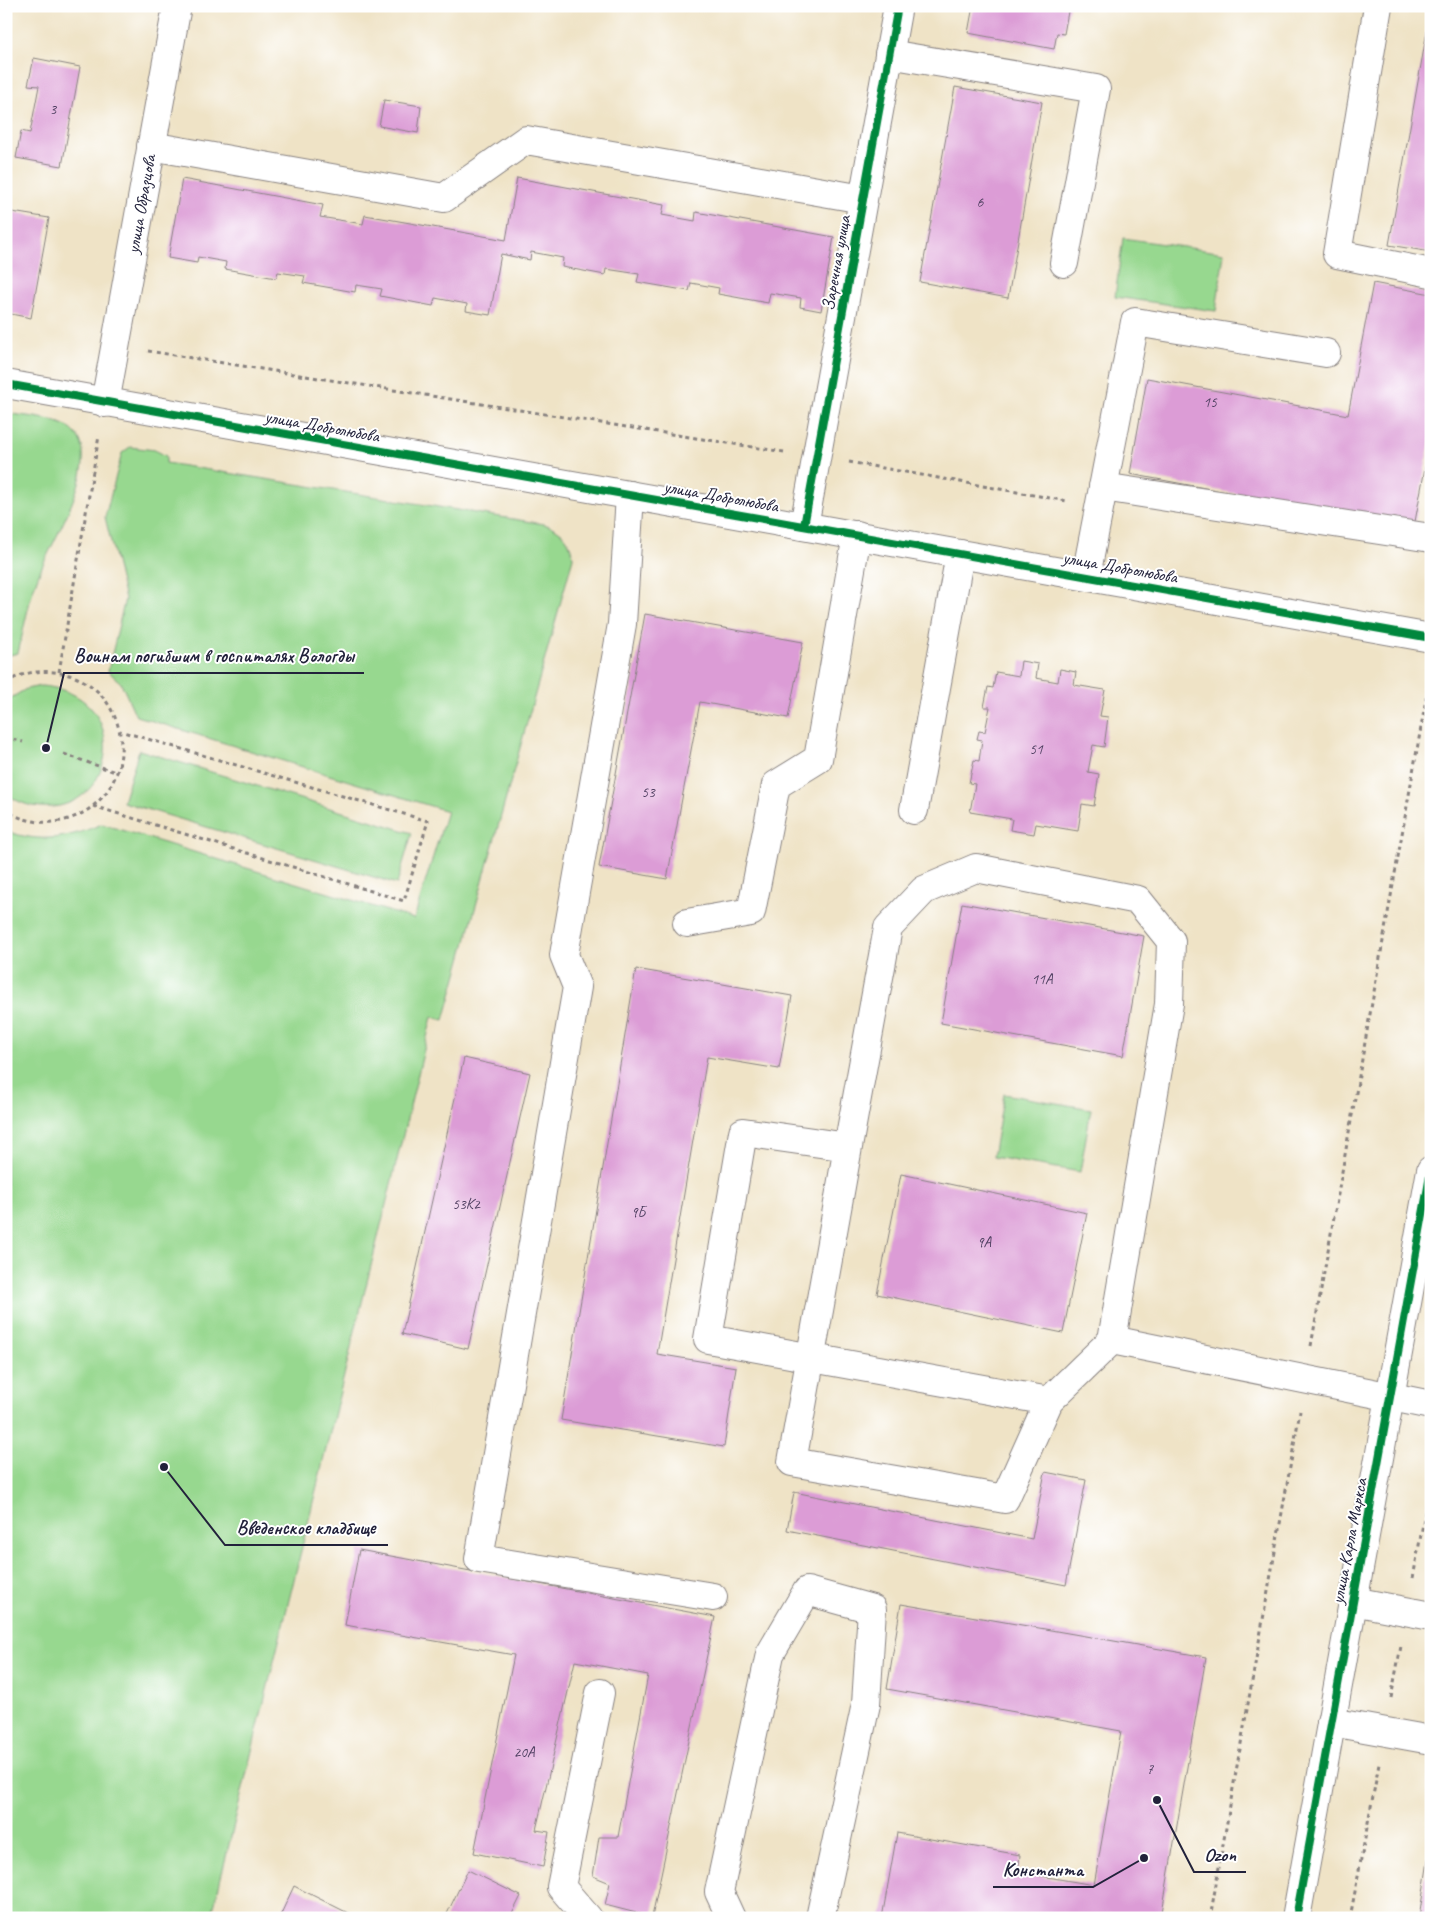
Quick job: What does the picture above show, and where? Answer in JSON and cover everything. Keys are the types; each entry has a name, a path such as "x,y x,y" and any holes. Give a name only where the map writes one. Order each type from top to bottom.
{"street":[{"name":"улица Образцова","path":"105,403 177,6"},
{"name":"Заречная улица","path":"804,526 898,6"},
{"path":"1378,6 1336,254 1431,274"},
{"path":"889,54 1096,90 1064,263"},
{"path":"152,146 444,198 526,140 863,199"},
{"path":"1086,576 1134,322 1326,353"},
{"name":"улица Добролюбова","path":"6,384 1431,638"},
{"path":"630,495 622,624 564,955 577,988 479,1559 713,1597"},
{"path":"1101,497 1431,538"},
{"path":"687,923 751,912 776,785 818,759 857,535"},
{"path":"914,810 960,554"},
{"path":"976,868 1138,900 1171,941 1170,1004 1112,1340 1048,1401 1005,1499 792,1462 848,1147 888,928 924,890 976,868"},
{"path":"848,1147 743,1132 708,1339 1048,1401"},
{"name":"улица Карла Маркса","path":"1296,1918 1431,1170"},
{"path":"1112,1340 1431,1405"},
{"path":"731,1918 719,1892 770,1654 807,1591 872,1609 866,1704 820,1918"},
{"path":"1353,1601 1431,1616"},
{"path":"588,1918 561,1887 600,1693"},
{"path":"1331,1722 1431,1740"}],"path":[{"path":"115,346 816,457 1101,497"},
{"path":"59,672 105,403"},
{"path":"6,683 26,674 43,671 59,672 76,677 92,686 114,714 120,731 121,759 118,773 112,785 93,806 72,818 48,823 32,822 6,811"},
{"path":"1210,1918 1431,671"},
{"path":"93,806 404,901 428,821 120,731"},
{"path":"6,737 23,742"},
{"path":"64,754 118,773"}],"green space":[{"path":"1123,238 1224,253 1216,311 1115,297"},
{"path":"6,413 53,421 69,428 75,433 82,447 83,464 79,484 71,505 34,588 18,653 6,656"},
{"path":"130,447 155,450 166,456 166,463 544,524 556,529 564,536 570,545 573,558 444,1020 432,1017 211,1918 6,1918 6,831 31,837 55,838 78,833 102,824 414,919 447,811 136,716 121,683 108,671 125,599 105,517 122,453"},
{"path":"41,686 71,693 91,709 103,729 105,751 100,773 87,792 67,804 41,807 22,803 6,793 6,701 26,689"},
{"path":"139,750 412,833 397,884 123,802"},
{"path":"1004,1094 1091,1109 1080,1172 993,1157"}],"building":[{"path":"973,6 1069,6 1064,34 1057,33 1054,49 968,33"},
{"path":"1431,14 1431,252 1389,245"},
{"path":"34,58 80,67 62,166 16,158 21,131 30,133 39,86 28,85"},
{"path":"955,87 1042,102 1008,298 920,282"},
{"path":"384,100 421,106 418,133 379,126"},
{"path":"517,178 664,205 662,215 695,221 696,212 834,237 821,311 800,307 801,298 770,293 768,303 718,294 719,288 691,283 689,291 637,282 639,274 606,269 605,275 562,267 563,258 531,252 530,260 501,254 490,315 466,311 467,304 435,298 433,306 380,296 382,289 356,285 355,292 303,283 305,276 278,272 276,278 225,269 226,262 198,257 197,263 168,258 182,179 323,205 320,217 363,224 365,215 506,240"},
{"path":"6,211 49,218 31,318 6,313"},
{"path":"1373,283 1431,294 1431,436 1414,527 1130,474 1147,378 1348,415"},
{"path":"645,614 803,642 788,718 700,702 667,879 599,867"},
{"path":"1021,661 1038,664 1036,678 1058,682 1060,669 1076,672 1074,685 1105,690 1100,716 1108,717 1104,747 1093,745 1088,772 1099,774 1094,806 1082,804 1078,831 1036,824 1034,834 1010,830 1012,819 970,812 975,784 969,783 974,760 979,761 982,740 977,739 979,731 985,732 990,707 984,707 988,687 993,688 996,672 1019,676"},
{"path":"962,903 1144,936 1123,1056 941,1023"},
{"path":"636,969 792,996 779,1069 707,1057 657,1354 736,1367 724,1447 561,1420"},
{"path":"464,1058 530,1073 468,1349 402,1334"},
{"path":"901,1174 1087,1213 1063,1333 877,1294"},
{"path":"1045,1472 1086,1480 1066,1585 787,1530 794,1492 1032,1539"},
{"path":"359,1550 715,1617 652,1917 605,1905 610,1883 593,1876 599,1837 618,1837 648,1675 575,1661 536,1830 549,1832 543,1867 474,1853 514,1655 345,1625"},
{"path":"901,1604 1206,1657 1161,1918 882,1918 897,1833 1020,1855 1018,1872 1094,1885 1121,1731 887,1689"},
{"path":"1430,1848 1431,1918 1419,1918"},
{"path":"468,1870 521,1896 510,1918 445,1918"},
{"path":"294,1886 358,1918 279,1918"}],"cycle path":[{"path":"804,526 898,6"},
{"path":"6,384 1431,638"},
{"path":"1296,1918 1431,1170"}],"place":[{"name":"Воинам погибшим в госпиталях Вологды","path":"46,748"},
{"name":"Введенское кладбище","path":"164,1467"},
{"name":"Ozon","path":"1157,1800"},
{"name":"Константа","path":"1144,1858"}]}
